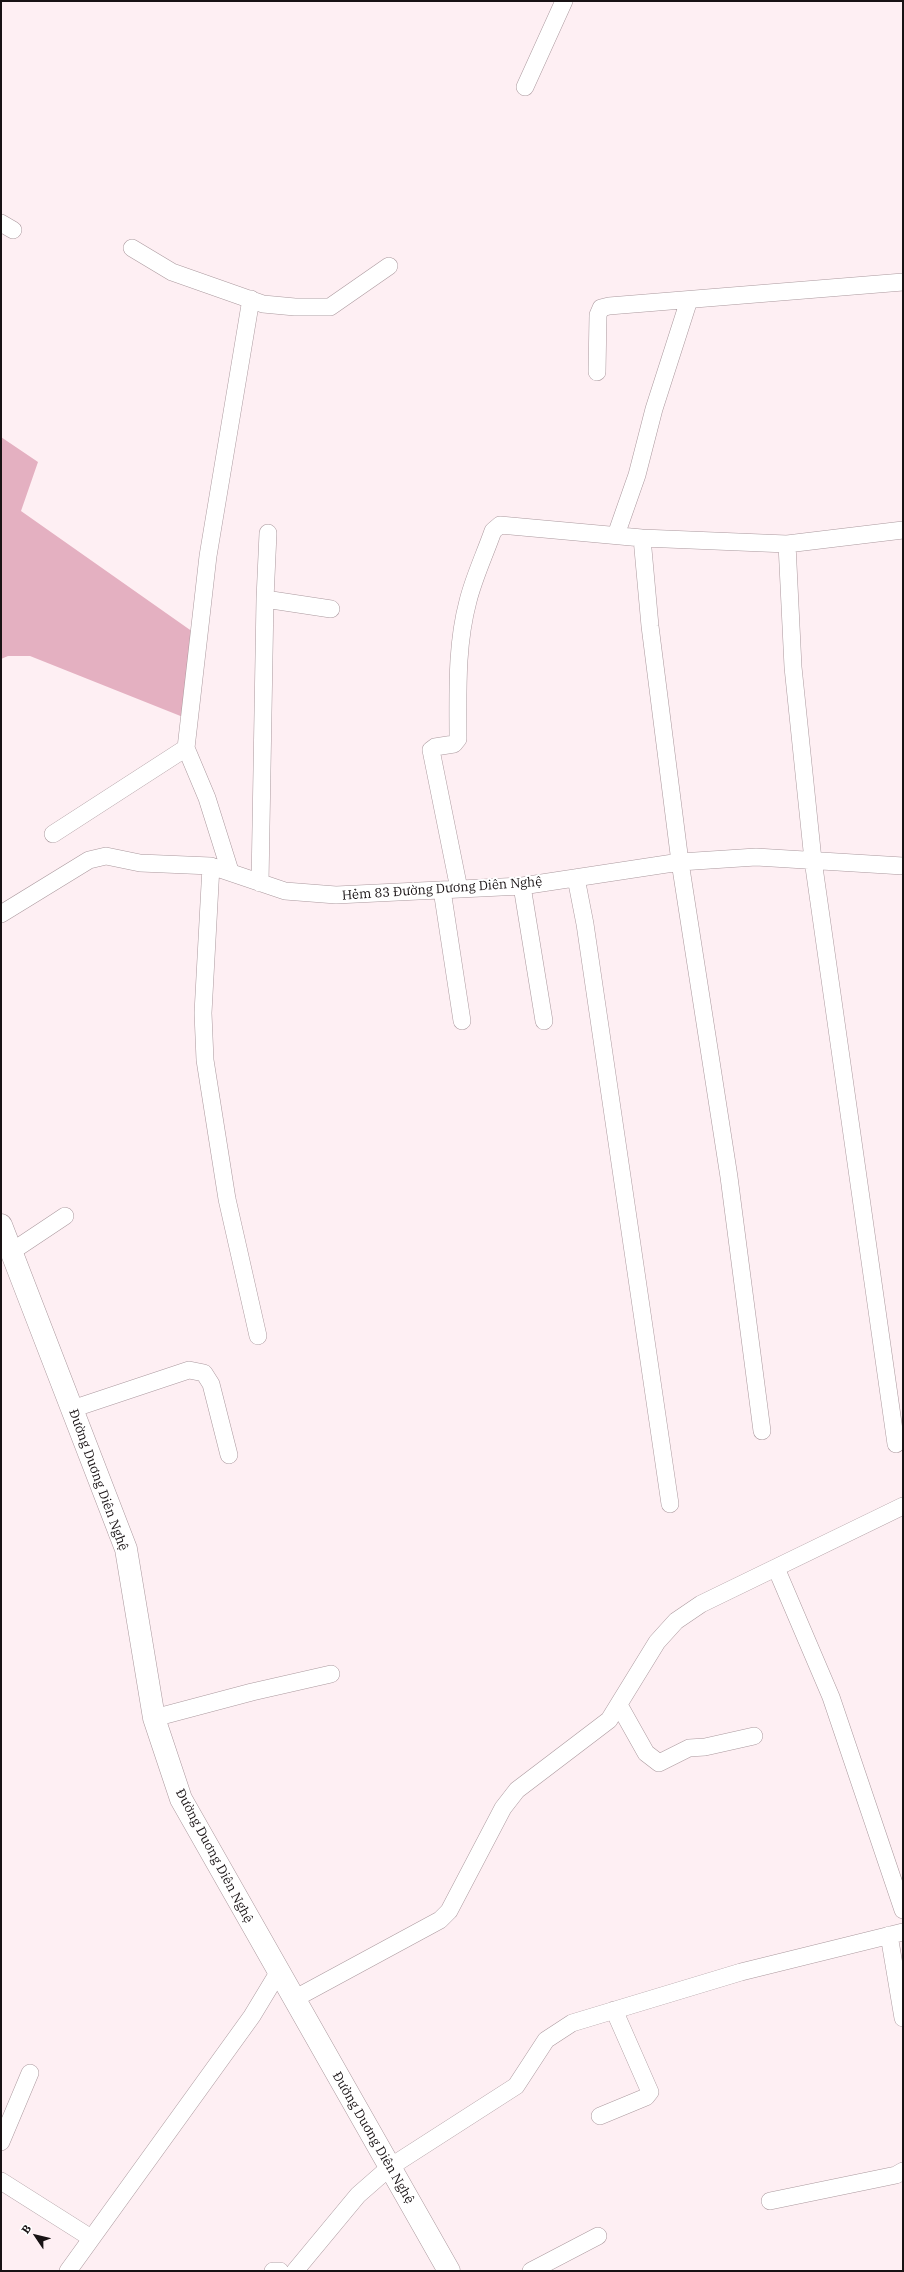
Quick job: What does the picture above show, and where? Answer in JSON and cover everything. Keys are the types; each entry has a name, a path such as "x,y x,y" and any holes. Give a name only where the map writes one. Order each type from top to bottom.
{"street":[{"path":"525,87 564,1"},
{"path":"132,248 172,272 263,304 295,307 330,307 389,266"},
{"path":"597,372 598,315 601,308 903,282"},
{"path":"230,871 207,798 186,748 208,556 251,299"},
{"path":"616,535 637,475 654,409 689,300"},
{"path":"459,889 431,750 435,747 454,744 458,739 457,676 462,629 468,600 493,531 500,525 642,538 787,544 903,530"},
{"path":"260,883 265,599 268,533"},
{"path":"642,538 650,626 680,862 729,1177 762,1431"},
{"path":"787,544 793,667 813,860 896,1444"},
{"path":"265,599 331,609"},
{"path":"53,834 186,748"},
{"name":"Hẻm 83 Đường Dương Diên Nghệ","path":"1,914 98,856 106,856 140,863 211,866 230,871 285,891 315,895 522,886 680,862 756,857 903,866"},
{"path":"211,866 203,1013 205,1060 227,1199 258,1336"},
{"path":"576,878 586,932 670,1504"},
{"path":"522,886 544,1021"},
{"path":"442,890 462,1022"},
{"path":"5,1242 65,1216"},
{"name":"Đường Duơng Diên Nghệ","path":"5,1242 126,1549 154,1718 180,1799 449,2271"},
{"path":"72,1409 189,1370 204,1373 211,1384 229,1455"},
{"path":"294,1999 440,1920 453,1904 503,1808 517,1790 609,1720 657,1642 676,1621 701,1604 903,1506"},
{"path":"776,1568 831,1697 903,1910"},
{"path":"154,1718 252,1692 331,1674"},
{"path":"619,1705 646,1753 659,1763 689,1748 705,1747 754,1736"},
{"path":"295,2271 358,2195 390,2167 516,2086 546,2040 572,2023 741,1972 896,1934 903,2018"},
{"path":"68,2271 256,2010 278,1973"},
{"path":"600,2116 646,2097 650,2092 614,2010"},
{"path":"1,2142 30,2073"},
{"path":"770,2201 896,2175 903,2171"},
{"path":"1,2181 91,2238"},
{"path":"531,2271 598,2236"},
{"path":"273,2271 276,2269 280,2271"}],"shaded area":[{"path":"1,437 38,462 21,511 193,632 183,717 30,656 8,656 1,659"}]}
